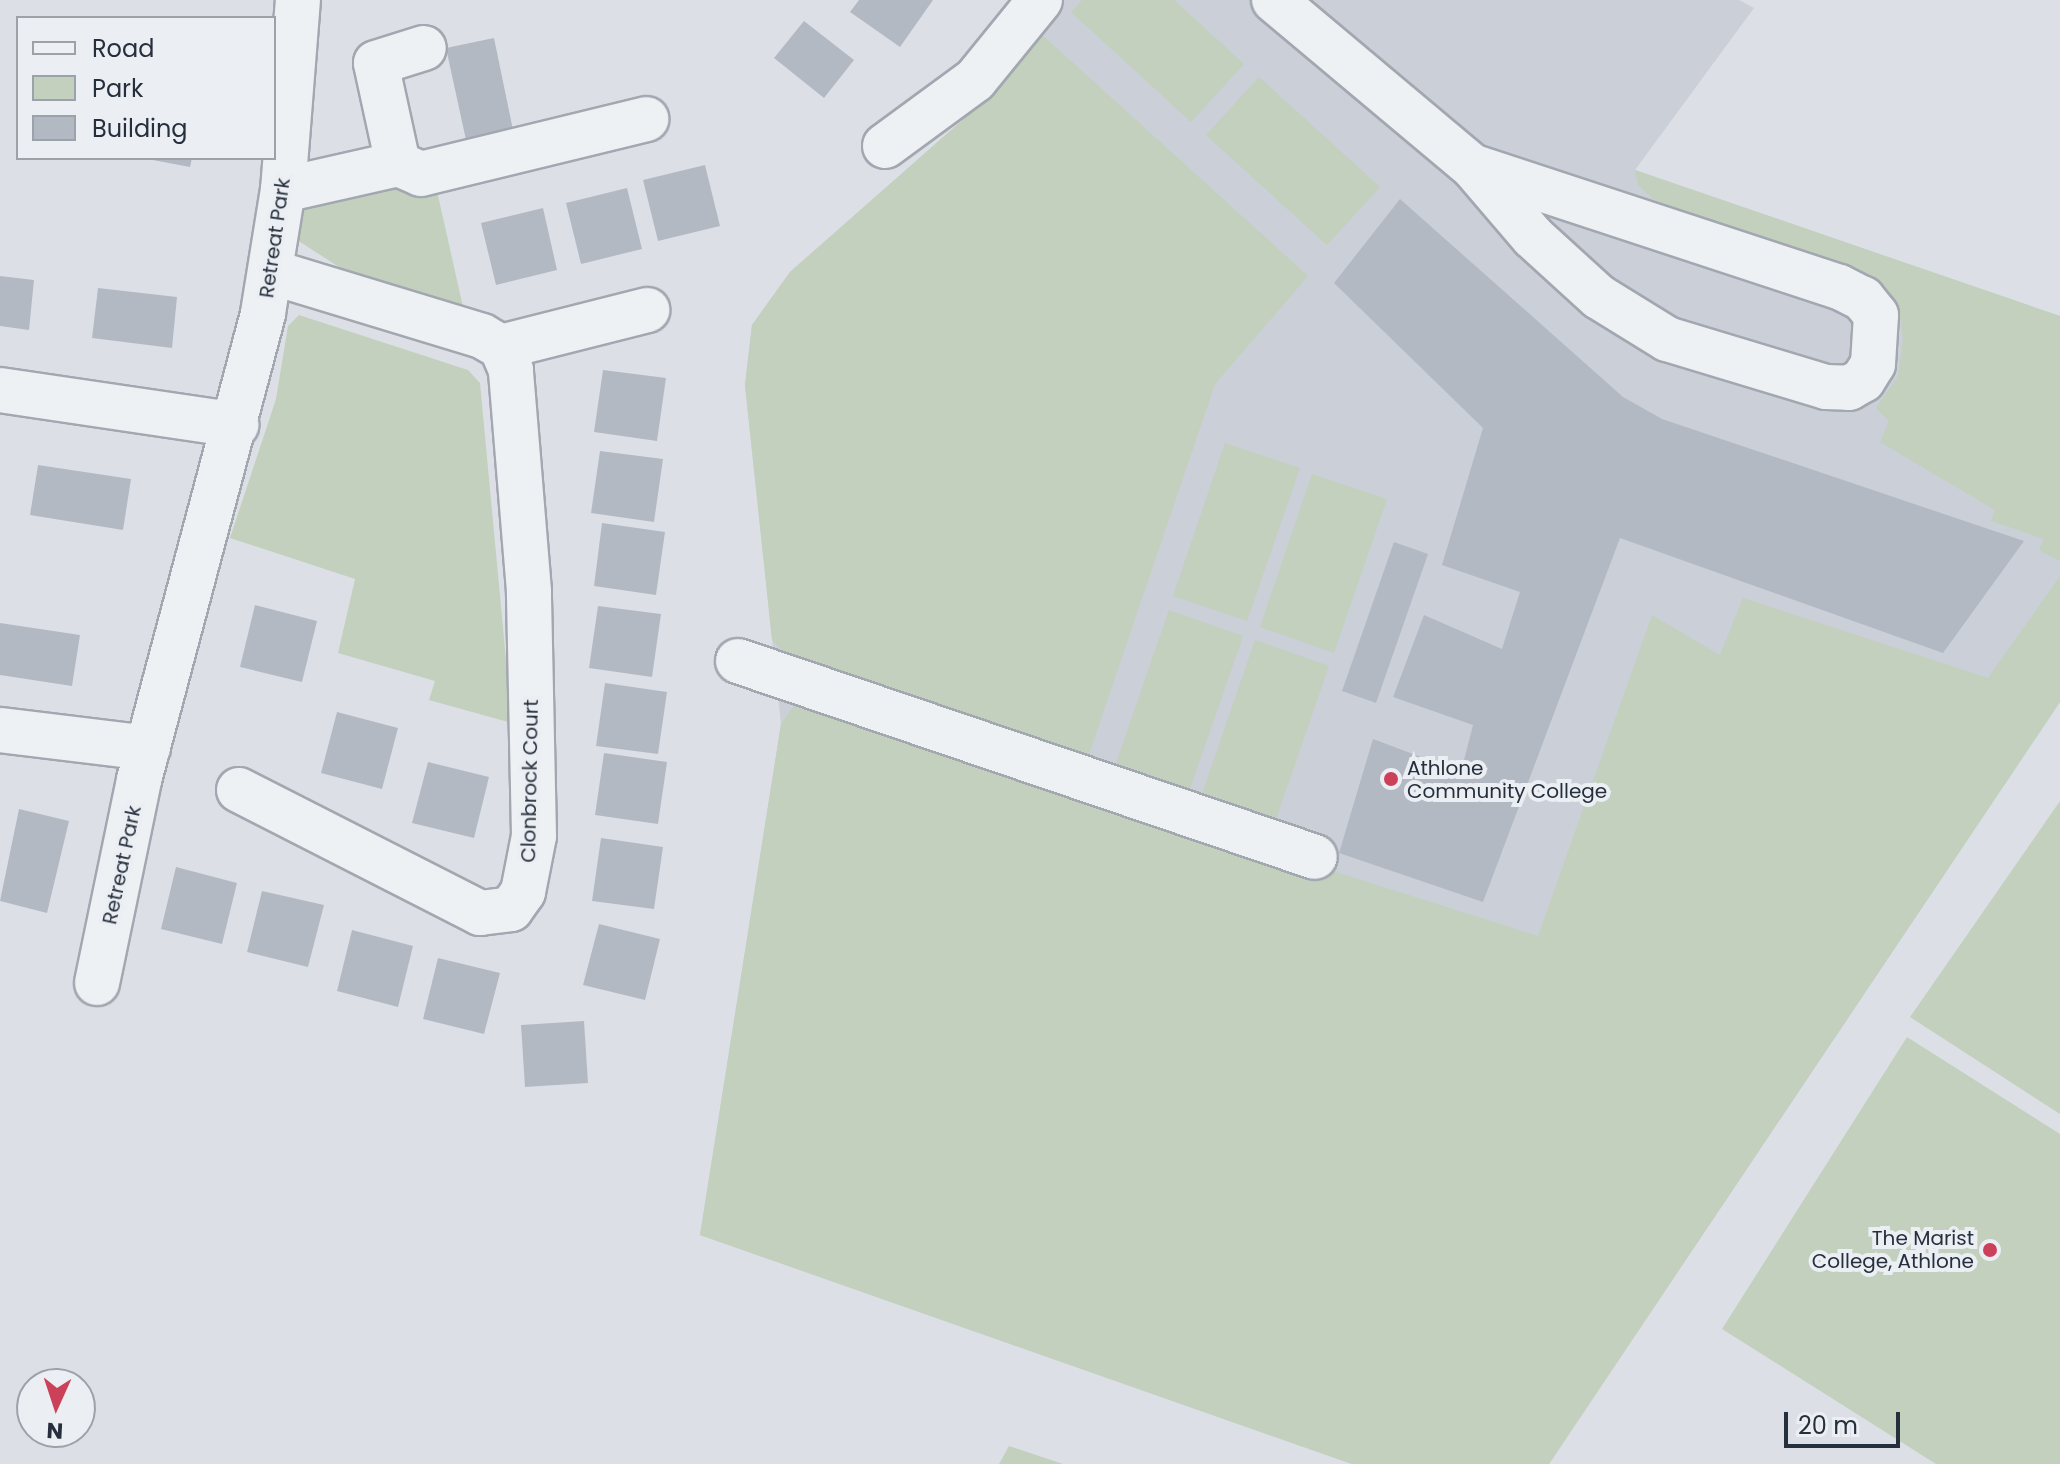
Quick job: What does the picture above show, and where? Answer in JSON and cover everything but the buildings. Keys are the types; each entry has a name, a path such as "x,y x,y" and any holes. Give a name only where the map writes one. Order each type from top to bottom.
{"street":[{"name":"Retreat Park","path":"97,983 148,748 207,512 236,425 271,272 283,190 298,0"},
{"path":"885,146 975,80 1040,0"},
{"path":"1274,0 1473,167 1533,237 1599,297 1667,339 1826,387 1849,388 1863,380 1873,364 1876,315 1863,299 1839,287 1473,167"},
{"path":"398,164 376,63 424,48"},
{"path":"283,190 398,164 421,174 646,119"},
{"path":"271,272 467,331 501,347 647,310"},
{"name":"Clonbrock Court","path":"239,790 480,913 503,914 518,902 529,873 534,836 529,591 513,386 501,347"},
{"path":"0,390 236,425"},
{"path":"738,661 1315,857"},
{"path":"0,730 148,748"}],"shaded area":[{"name":"Athlone Community College","path":"1064,0 1739,0 1754,8 1635,170 2060,316 2060,702 1549,1464 1352,1464 700,1235 781,724 745,385 752,325 790,272 983,102"}],"green space":[{"path":"1082,0 1174,0 1244,64 1191,122 1071,12"},
{"path":"1039,32 1308,276 1215,384 1085,766 798,666 772,640 745,385 752,325 790,272 983,102"},
{"path":"1259,77 1380,187 1327,245 1206,135"},
{"path":"1635,170 2060,316 2060,561 2039,550 2044,539 1991,521 1995,510 1880,442 1889,421 1876,408 1898,376 1903,340 1901,321 1875,285 1653,199 1638,185"},
{"path":"435,182 463,307 339,267 294,238 301,196"},
{"path":"299,315 468,370 480,383 512,723 429,700 435,681 338,653 355,579 230,538 276,399 288,326"},
{"path":"1225,443 1300,468 1247,621 1173,596"},
{"path":"1312,474 1387,499 1334,653 1260,627"},
{"path":"2060,576 2060,702 1549,1464 1352,1464 700,1235 781,724 797,701 1538,936 1652,615 1720,655 1743,598 1988,678"},
{"path":"1169,610 1243,636 1190,789 1116,763"},
{"path":"1255,640 1329,666 1276,819 1202,794"},
{"path":"2060,801 2060,1114 1910,1017"},
{"path":"1907,1037 2060,1134 2060,1464 1936,1464 1722,1329"},
{"path":"1009,1446 1063,1464 999,1464"}],"place":[{"name":"Athlone Community College","path":"1391,779"},
{"name":"The Marist College, Athlone","path":"1990,1250"}]}
